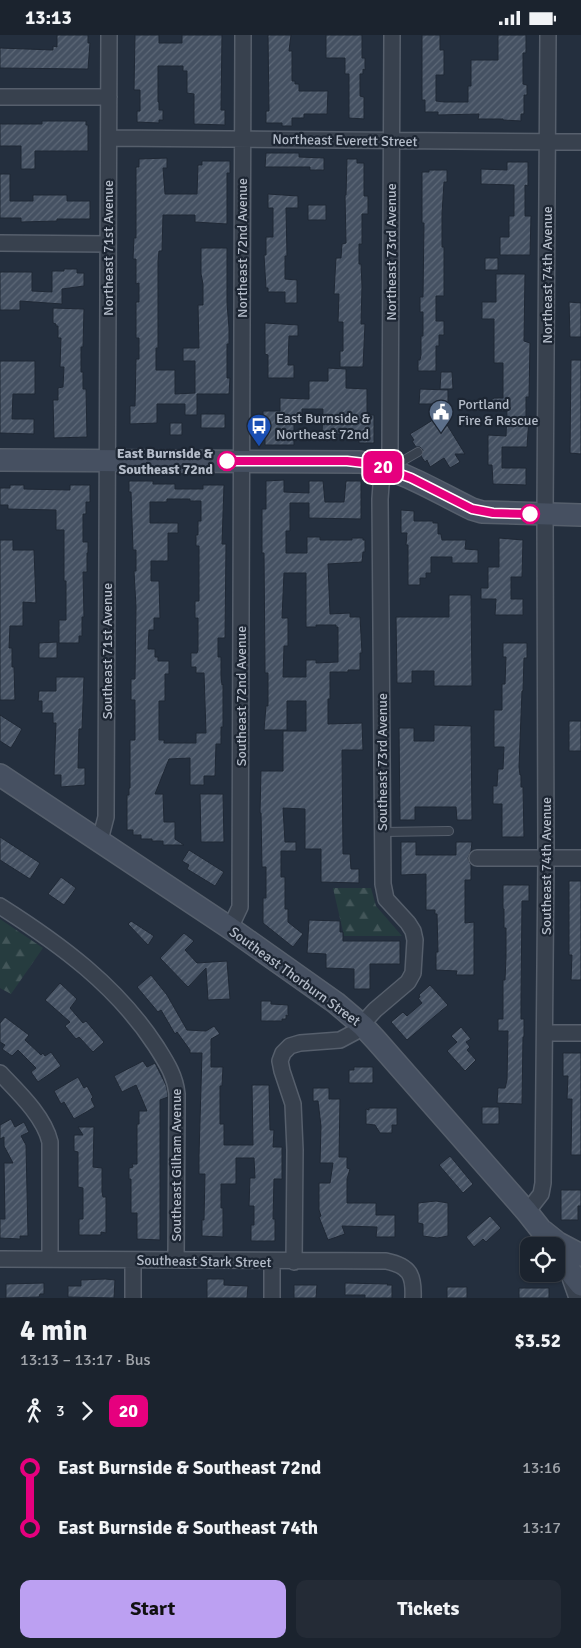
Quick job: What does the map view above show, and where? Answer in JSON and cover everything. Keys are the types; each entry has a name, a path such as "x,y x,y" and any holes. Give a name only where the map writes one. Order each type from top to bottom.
{"main road":[{"path":"0,460 347,461 373,464 387,468 482,512 581,515"},
{"name":"Southeast Thorburn Street","path":"0,775 230,928 336,1003 363,1026 527,1212 546,1237"},
{"path":"568,1259 581,1285"}],"street":[{"name":"Northeast 71st Avenue","path":"108,461 110,35"},
{"name":"Northeast 72nd Avenue","path":"242,461 243,35"},
{"name":"Northeast 73rd Avenue","path":"387,468 390,450 392,35"},
{"name":"Northeast 74th Avenue","path":"545,515 548,35"},
{"path":"0,97 109,97"},
{"name":"Northeast Everett Street","path":"109,138 581,142"},
{"path":"0,243 108,244"},
{"name":"Southeast 71st Avenue","path":"100,840 106,817 108,461"},
{"name":"Southeast 72nd Avenue","path":"230,928 240,907 242,461"},
{"name":"Southeast 73rd Avenue","path":"363,1026 375,1010 408,982 413,973 415,962 413,931 383,893 380,499 381,485 387,468"},
{"name":"Southeast 74th Avenue","path":"527,1212 540,1194 543,1183 546,858 545,515"},
{"path":"477,857 581,859"},
{"name":"Southeast Gilham Avenue","path":"0,906 39,932 106,984 134,1015 170,1069 175,1081 177,1094 176,1260"},
{"path":"294,1262 295,1151 293,1105 280,1061 283,1053 290,1046 348,1037 363,1026"},
{"path":"545,1033 581,1033"},
{"path":"0,1073 27,1102 48,1135 50,1142 50,1259"},
{"name":"Southeast Stark Street","path":"0,1259 386,1261 406,1268 412,1279 413,1298"},
{"path":"568,1259 577,1298"},
{"path":"133,1298 134,1260"},
{"path":"272,1261 272,1298"}],"lane":[{"path":"387,468 418,452"},
{"path":"382,832 449,831"}],"green space":[{"path":"333,888 371,888 376,906 402,936 344,936"},
{"path":"0,919 43,948 11,994 0,988"}],"building":[{"path":"57,35 88,35 88,43 90,43 88,69 0,68 0,48 53,50 53,46 57,47"},
{"path":"135,35 159,35 159,43 182,43 182,35 222,35 221,110 225,110 225,125 194,124 194,94 187,93 187,71 183,71 183,66 158,66 158,102 159,110 163,110 163,120 159,120 159,123 137,122 137,111 140,111 140,90 134,90"},
{"path":"268,35 291,35 289,51 292,51 292,81 295,81 295,84 299,84 299,91 328,91 327,114 304,114 304,118 292,118 292,126 282,126 282,123 266,123 266,111 269,111"},
{"path":"326,35 362,35 362,58 365,58 365,70 363,69 363,74 360,74 360,96 364,97 364,119 349,118 349,74 345,74 345,58 326,58"},
{"path":"422,35 440,35 440,50 444,50 444,75 436,75 436,101 468,102 468,86 471,86 471,60 498,60 498,35 526,35 526,53 523,53 523,84 527,85 527,95 524,95 524,114 521,114 521,121 478,119 479,114 438,115 438,112 425,112 425,100 422,100"},
{"path":"42,121 86,121 86,125 88,125 88,151 35,151 35,169 21,169 21,146 0,146 0,124 42,124"},
{"path":"266,153 299,153 299,157 324,158 324,170 310,170 310,167 265,167"},
{"path":"167,158 167,168 163,168 165,194 197,194 198,165 202,165 202,161 230,161 230,173 227,173 227,224 195,222 195,215 163,215 162,251 159,251 158,261 158,348 156,348 156,370 175,370 175,394 195,393 195,361 183,361 183,348 199,348 198,305 203,305 201,248 227,248 229,344 227,344 227,378 230,378 229,394 197,394 197,415 185,415 185,404 157,404 157,423 130,424 130,406 135,406 136,359 139,359 139,338 136,338 136,302 139,302 139,283 136,284 136,259 133,259 134,238 136,238 136,167 139,167 139,159"},
{"path":"347,159 357,159 357,163 364,163 364,196 368,196 368,214 362,214 362,244 359,244 362,286 361,324 365,324 363,367 340,367 340,351 343,351 343,322 338,322 339,294 334,294 336,258 341,258 342,244 346,243 345,195"},
{"path":"507,162 528,162 528,186 525,185 525,216 531,216 530,255 500,255 500,237 509,237 509,216 514,216 514,185 481,184 481,169 507,170"},
{"path":"429,170 447,170 447,182 444,182 442,214 444,296 436,296 436,321 444,321 444,335 439,335 439,346 436,346 436,371 418,371 418,360 420,360 421,355 421,336 423,336 423,312 420,312 420,297 423,297 424,223 422,223 422,172 429,172"},
{"path":"0,174 10,174 10,201 33,201 33,195 67,195 67,201 90,201 90,219 21,222 21,218 0,218"},
{"path":"268,194 298,196 298,208 286,208 287,256 285,256 285,279 297,280 297,303 285,303 285,292 268,292 268,288 266,288 264,255 266,255 266,237 273,237 273,208 268,208"},
{"path":"308,205 326,205 326,220 308,220"},
{"path":"485,258 498,258 498,270 485,270"},
{"path":"64,269 77,269 77,273 84,273 84,286 62,289 62,304 20,301 20,310 0,310 0,272 32,272 32,291 52,292 52,271 64,271"},
{"path":"496,274 525,274 524,341 530,343 529,397 526,397 526,417 529,417 527,447 502,447 502,468 526,468 526,485 493,484 492,465 488,465 488,435 506,436 507,411 487,411 487,403 494,398 503,398 503,363 494,363 494,319 482,319 482,302 496,302"},
{"path":"569,302 581,303 581,337 570,337"},
{"path":"53,308 84,309 81,372 83,372 83,389 86,389 87,437 54,438 53,400 58,400 58,388 63,387 64,367 60,367 61,338 58,338 58,326 53,323"},
{"path":"265,323 298,325 298,336 289,336 288,365 294,365 294,378 268,378 268,355 265,354"},
{"path":"571,360 581,360 581,454 570,453"},
{"path":"0,361 35,361 35,394 13,394 12,419 34,419 34,434 0,433"},
{"path":"328,368 346,369 346,388 367,389 367,415 374,415 374,443 359,443 359,434 322,434 323,409 302,409 302,424 294,424 294,445 265,445 263,411 280,411 280,398 309,399 309,381 328,381"},
{"path":"441,372 452,372 453,389 440,389"},
{"path":"420,389 448,390 448,404 419,404"},
{"path":"201,414 225,414 225,428 201,428"},
{"path":"441,415 465,454 455,454 460,462 450,468 444,458 430,467 427,460 425,462 421,456 423,450 420,447 416,447 410,434"},
{"path":"170,423 182,423 182,435 170,435"},
{"path":"284,480 284,492 309,493 309,481 323,481 325,502 344,502 346,481 361,481 361,519 309,518 309,503 290,503 290,531 286,531 286,553 307,553 307,537 320,537 320,540 363,538 365,540 365,552 363,552 362,562 328,564 330,614 350,613 350,617 360,617 362,653 360,653 360,670 330,672 330,699 328,699 328,724 362,723 363,750 342,750 343,854 350,854 351,869 359,869 359,883 321,882 321,849 305,849 305,809 283,808 285,842 296,842 296,851 281,851 281,877 285,877 285,909 288,909 288,922 303,934 293,947 263,923 263,898 266,898 266,867 262,867 261,771 283,771 283,731 306,731 306,701 287,701 287,730 264,730 266,706 268,706 268,673 265,673 264,553 262,553 262,509 266,509 266,481","holes":["284,573 306,573 306,627 316,627 316,625 336,625 338,627 338,662 316,663 316,660 306,660 306,677 283,677 284,646 288,646 288,618 282,618"]},
{"path":"129,481 153,481 153,484 175,484 175,489 203,489 203,485 224,485 222,544 226,544 225,638 218,638 218,657 221,657 223,684 223,727 221,727 221,744 216,744 215,776 204,776 204,785 190,785 190,758 169,759 155,794 163,794 164,822 175,822 175,839 184,845 163,845 163,841 141,839 141,835 133,835 133,830 127,830 127,795 129,795 130,788 130,740 135,740 135,700 131,700 131,679 135,679 136,607 134,571 136,571 136,550 133,550 131,492 129,492","holes":["167,499 190,499 190,501 201,501 201,521 198,521 198,535 196,535 196,546 199,546 199,601 195,601 195,618 198,618 198,650 197,653 191,653 191,667 196,667 196,673 204,673 206,733 196,733 196,743 164,743 164,740 159,740 159,701 165,701 165,674 169,674 169,661 158,661 158,657 155,657 155,649 148,649 149,630 154,630 154,618 160,618 159,581 151,581 151,561 168,561 168,533 178,533 178,523 150,523 150,502 167,502"]},
{"path":"10,485 24,485 24,489 70,490 70,485 90,485 90,502 86,502 86,514 83,514 83,542 88,542 88,553 87,572 83,572 84,617 82,617 82,636 79,636 79,643 59,643 59,620 66,620 66,581 64,581 64,530 56,530 56,510 8,509 8,505 0,505 0,488 10,488"},
{"path":"401,510 414,511 414,521 433,521 433,523 438,523 438,534 441,534 442,540 466,540 465,549 478,550 478,563 452,563 452,557 431,557 431,573 426,573 426,578 420,578 420,585 408,585 407,533 401,533"},
{"path":"499,538 523,540 522,577 511,577 511,599 523,599 523,615 495,615 496,599 481,599 481,588 488,588 488,567 499,567"},
{"path":"0,540 13,540 13,550 34,550 36,603 23,602 23,626 10,626 9,648 12,648 15,700 0,700"},
{"path":"449,595 471,595 472,686 434,686 434,671 412,671 412,683 397,683 396,617 449,617"},
{"path":"57,642 57,658 39,658 39,643"},
{"path":"503,643 527,643 527,658 524,658 519,767 521,787 523,787 524,837 502,837 502,804 493,804 493,786 497,786 498,769 503,769 504,747 494,747 494,710 502,710 502,684 505,684 506,657 503,657"},
{"path":"56,677 84,677 82,729 79,729 78,768 85,768 85,785 61,787 61,775 54,775 56,723 53,723 53,713 42,713 42,701 38,701 39,691 56,691"},
{"path":"0,715 22,729 11,748 0,741"},
{"path":"569,721 581,721 581,751 569,751"},
{"path":"434,725 471,726 472,820 457,820 456,807 415,807 415,820 400,820 399,728 414,728 414,741 434,741"},
{"path":"200,794 223,794 224,842 201,842"},
{"path":"0,837 40,863 30,879 0,860"},
{"path":"401,842 416,842 416,855 456,855 456,842 472,842 468,858 471,865 471,880 465,880 465,923 474,922 474,975 456,975 457,971 436,970 436,952 438,952 437,914 435,914 435,910 426,910 426,874 401,875"},
{"path":"189,850 224,872 215,886 187,869 189,865 182,861"},
{"path":"61,877 76,888 64,905 48,894"},
{"path":"569,881 581,881 581,980 571,980 572,955 569,955"},
{"path":"503,885 529,885 529,901 522,901 521,1019 524,1019 524,1037 522,1104 497,1103 498,1088 505,1088 507,1080 508,1031 498,1031 498,1019 503,1019 503,980 505,980 506,957"},
{"path":"309,920 340,921 340,932 343,932 343,941 400,941 400,964 370,964 370,989 354,989 354,969 326,968 326,954 307,953"},
{"path":"131,921 154,936 148,945 128,924"},
{"path":"184,933 194,941 185,950 197,963 227,961 230,999 208,1000 206,968 188,987 160,958"},
{"path":"151,975 167,995 187,1030 206,1031 214,1026 220,1034 211,1039 211,1067 223,1067 222,1086 220,1086 220,1124 224,1124 224,1145 253,1145 252,1085 269,1085 270,1130 274,1130 273,1147 282,1147 282,1179 274,1179 273,1219 275,1219 275,1241 251,1241 251,1225 254,1225 254,1206 249,1206 250,1178 255,1178 254,1158 236,1158 236,1184 221,1184 223,1237 202,1236 205,1174 199,1174 199,1155 202,1053 190,1053 190,1050 177,1032 175,1034 161,1010 158,1012 137,987"},
{"path":"60,983 77,999 70,1008 83,1023 86,1021 104,1042 93,1052 79,1037 76,1039 65,1026 70,1022 45,1000"},
{"path":"430,985 448,1005 407,1040 391,1022 403,1012 407,1016 422,1003 418,998 420,997 419,995"},
{"path":"261,1001 271,1001 271,1004 288,1005 288,1016 286,1015 286,1019 282,1019 282,1021 261,1021"},
{"path":"5,1017 29,1035 25,1040 41,1055 43,1053 45,1056 51,1052 61,1066 38,1082 31,1072 36,1068 18,1050 12,1056 2,1049 5,1045 0,1042 0,1023"},
{"path":"461,1027 471,1039 466,1042 470,1047 467,1050 476,1060 465,1071 447,1051 457,1042 451,1036"},
{"path":"563,1053 581,1053 581,1155 571,1155 572,1099 567,1099 568,1076 563,1076"},
{"path":"143,1061 147,1067 155,1063 166,1085 168,1095 168,1097 160,1100 160,1240 137,1239 137,1213 131,1213 131,1179 129,1179 129,1168 133,1167 132,1164 137,1164 137,1124 139,1124 139,1111 147,1111 136,1085 122,1092 114,1076"},
{"path":"354,1067 373,1067 373,1083 349,1083 349,1070 354,1070"},
{"path":"78,1077 84,1088 87,1086 93,1097 91,1099 95,1107 74,1119 64,1102 61,1104 54,1091"},
{"path":"313,1088 329,1088 329,1099 340,1099 339,1157 347,1157 347,1168 350,1169 347,1179 347,1203 376,1203 376,1215 395,1215 395,1237 376,1237 377,1227 342,1226 345,1234 328,1240 319,1217 321,1216 319,1210 319,1183 330,1183 333,1163 320,1163 321,1126 318,1101 313,1101"},
{"path":"482,1107 499,1107 499,1124 482,1124"},
{"path":"369,1108 397,1108 397,1125 392,1125 392,1133 380,1133 375,1125 366,1124 366,1109 369,1110"},
{"path":"11,1119 15,1127 24,1122 29,1132 21,1136 26,1145 28,1236 20,1236 20,1239 0,1238 0,1219 5,1219 4,1163 13,1163 4,1146 4,1137 0,1139 0,1125"},
{"path":"78,1127 94,1127 93,1167 102,1168 102,1192 103,1197 106,1197 106,1233 101,1232 101,1235 79,1235 79,1219 83,1219 83,1188 78,1187 78,1152 74,1151 74,1135 83,1135"},
{"path":"450,1156 473,1184 463,1193 439,1165"},
{"path":"561,1190 581,1190 581,1206 578,1206 578,1220 561,1220"},
{"path":"436,1201 448,1203 448,1236 437,1238 423,1236 423,1224 418,1223 418,1203"},
{"path":"490,1216 501,1228 486,1242 483,1239 474,1247 466,1237"},
{"path":"207,1279 224,1279 224,1285 248,1286 247,1298 207,1298"},
{"path":"81,1280 115,1280 114,1298 68,1297 68,1286 81,1286"},
{"path":"44,1283 44,1294 40,1294 39,1297 6,1298 6,1284"},
{"path":"345,1283 392,1285 392,1298 365,1298 365,1295 345,1295"},
{"path":"294,1285 317,1285 316,1298 294,1298"},
{"path":"447,1287 467,1287 467,1298 447,1298"},
{"path":"519,1288 549,1288 549,1298 519,1298"}],"bus line":[{"name":"20","path":"227,461 347,461 373,464 398,472 472,509 493,513 530,514"}],"place":[{"name":"Portland Fire & Rescue","path":"441,433"},
{"name":"East Burnside & Northeast 72nd","path":"259,447"},
{"name":"East Burnside & Southeast 72nd","path":"227,461"}]}
